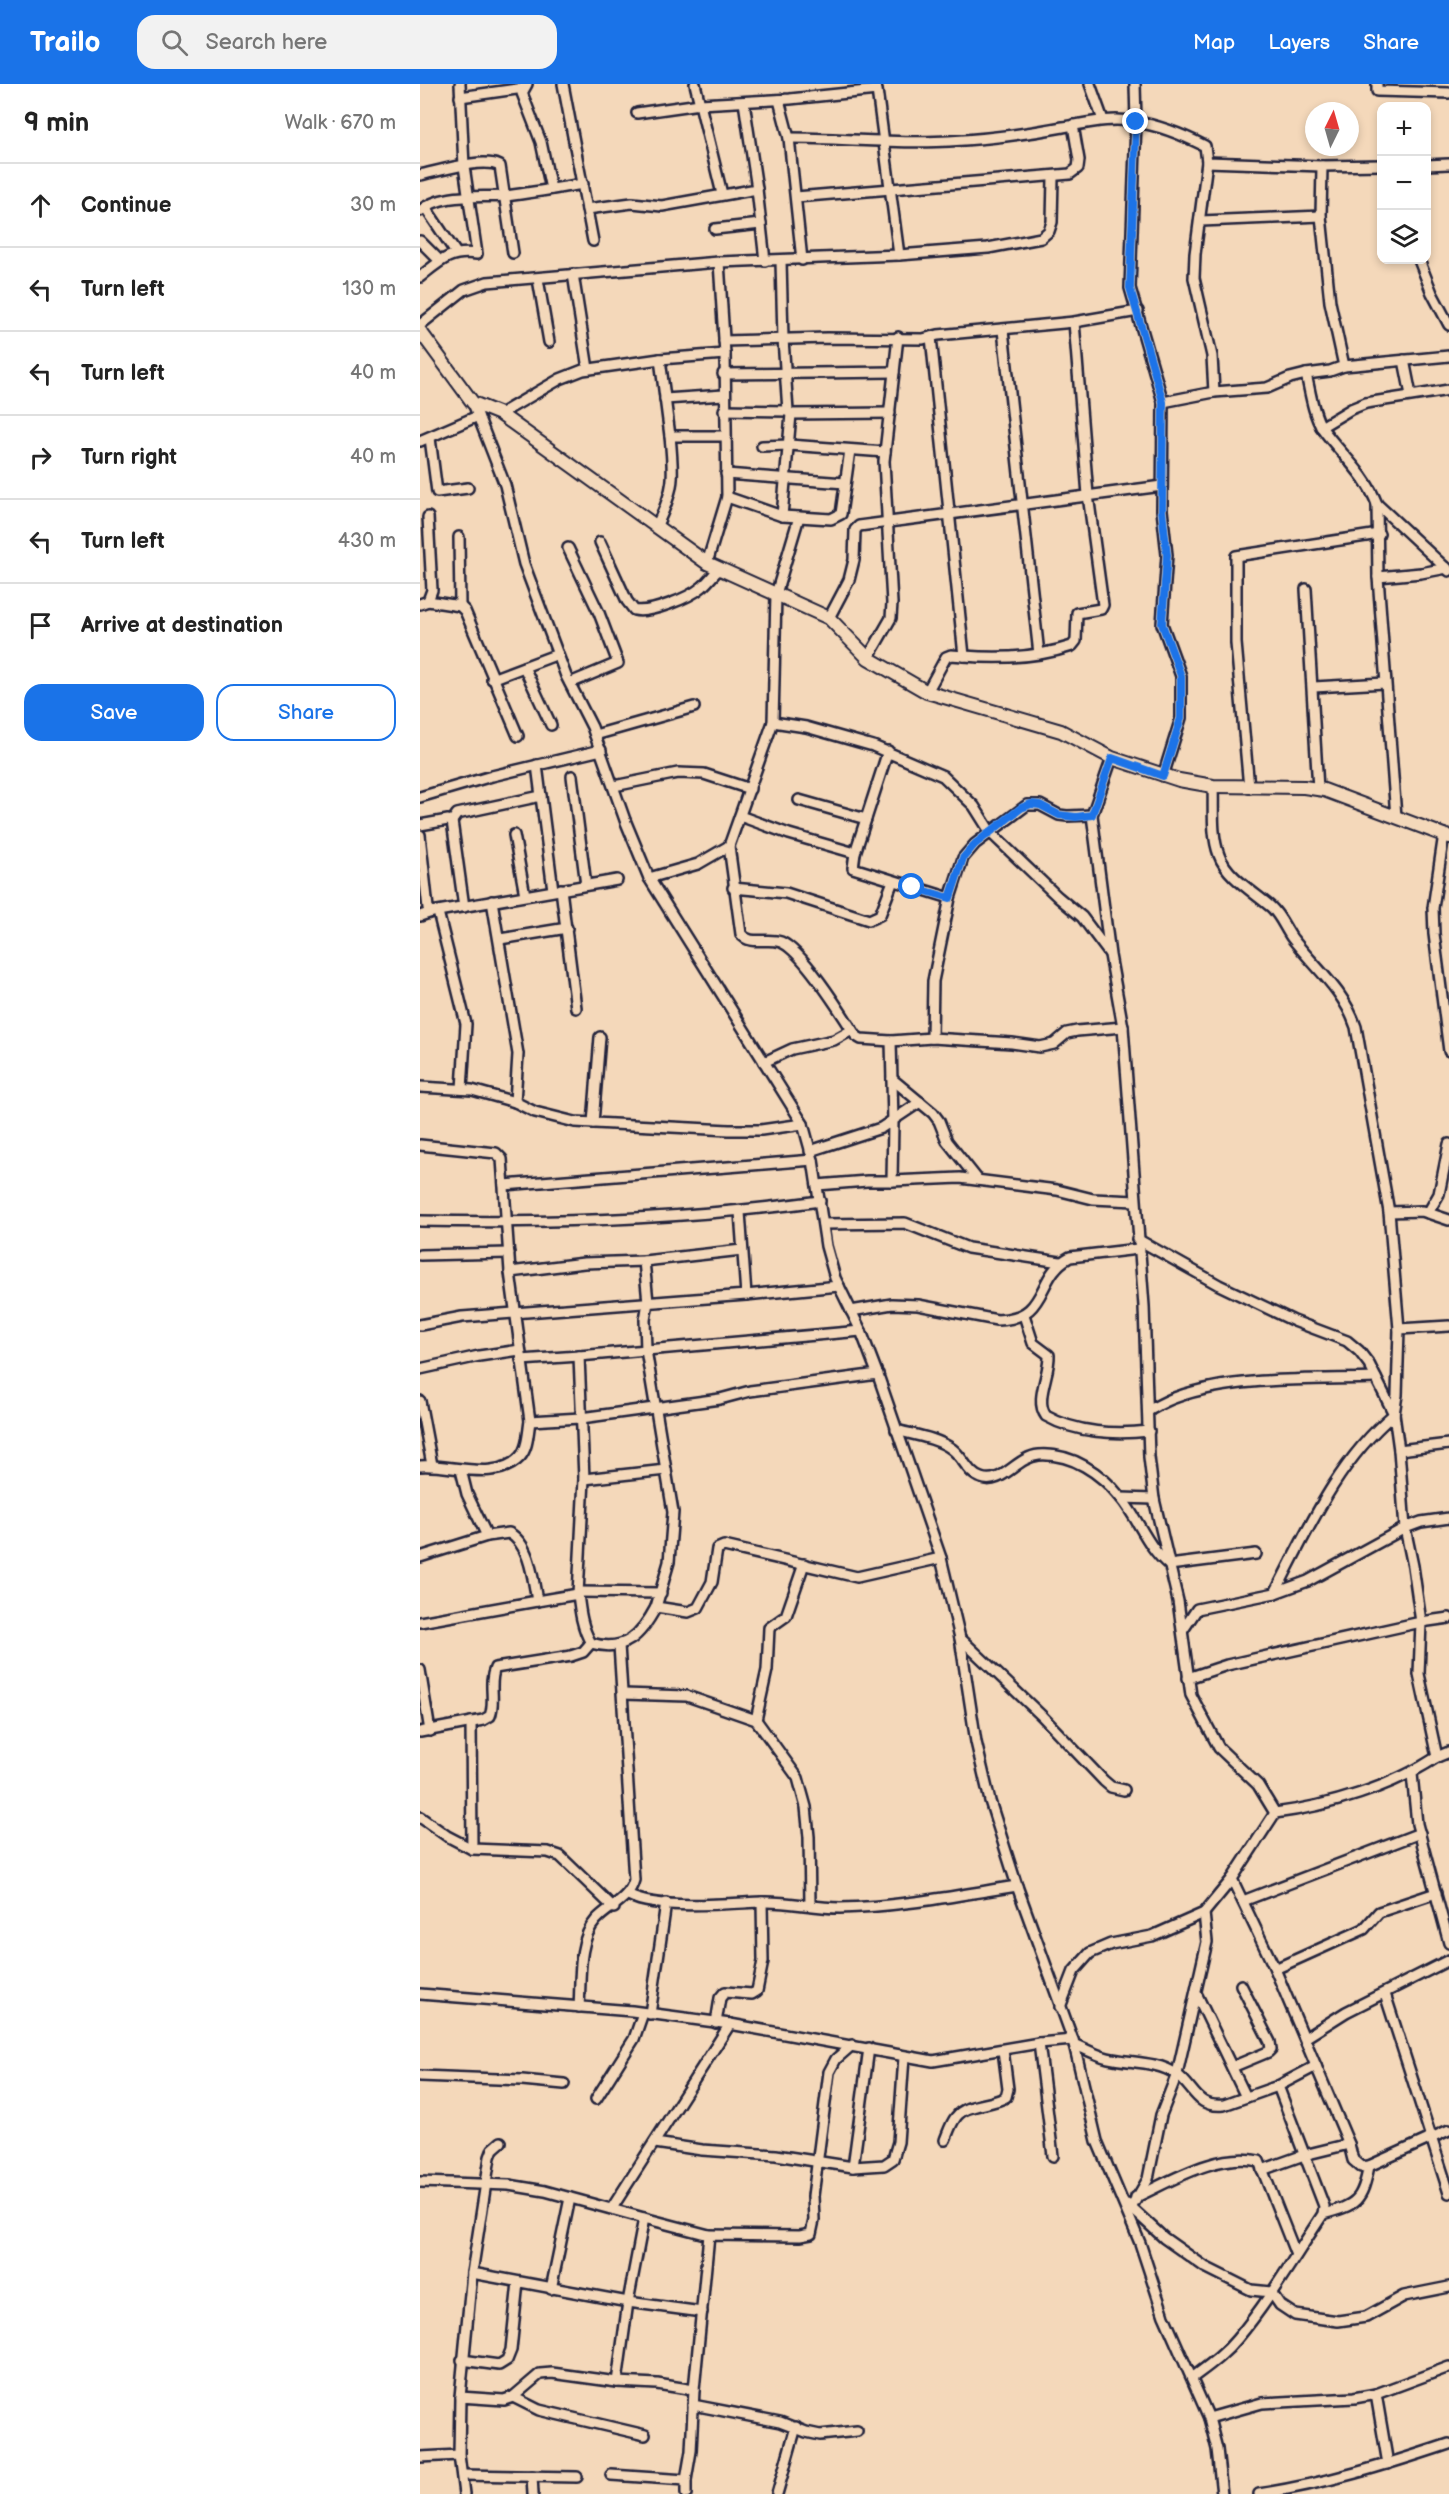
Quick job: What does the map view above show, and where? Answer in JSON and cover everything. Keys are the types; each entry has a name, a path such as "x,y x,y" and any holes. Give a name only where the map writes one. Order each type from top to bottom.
{"street":[{"path":"420,277 440,261 456,253 477,255 464,166 460,84"},
{"path":"563,84 593,241"},
{"path":"695,84 722,194"},
{"path":"1090,84 1103,120"},
{"path":"1135,84 1136,122 1130,288 1163,402 1162,486 1167,555 1162,624 1181,676 1182,697 1181,718 1163,776"},
{"path":"1377,84 1377,91 1449,93"},
{"path":"460,98 525,86"},
{"path":"525,86 522,93 541,142 551,189"},
{"path":"637,113 700,104 779,100 877,90 899,255"},
{"path":"779,100 789,138 802,260"},
{"path":"744,102 765,261"},
{"path":"789,138 833,138 883,142 951,141 1103,120 1136,122 1205,146 1207,162 1194,278 1212,356 1214,392"},
{"path":"796,197 1070,174 1078,168 1079,160 1074,125"},
{"path":"1207,162 1322,166 1377,165"},
{"path":"420,175 464,166 498,164 501,167 513,253"},
{"path":"1431,165 1449,164"},
{"path":"1322,166 1321,216 1330,302 1344,366"},
{"path":"420,325 472,286 487,282 719,262 899,255 988,248 1041,238 1049,231 1052,222 1053,177"},
{"path":"456,253 422,209 470,196 504,196 583,184"},
{"path":"587,209 632,203 662,206 757,189"},
{"path":"1201,221 1321,216"},
{"path":"715,229 761,224"},
{"path":"420,241 440,261"},
{"path":"781,261 783,339 789,413 789,445 782,516"},
{"path":"706,563 727,497 723,374 725,354 719,262"},
{"path":"1421,264 1449,326"},
{"path":"573,274 588,369"},
{"path":"538,279 549,342"},
{"path":"724,341 898,337 923,339 1074,322 1138,310"},
{"path":"927,692 946,657 951,655 984,658 1039,654 1074,645 1077,613 1101,609 1103,605 1088,495 1074,322"},
{"path":"420,330 473,403 505,485 524,564 570,683 595,735 625,820 650,878 803,1124 812,1156 826,1246 839,1286 861,1331 878,1374 941,1558 960,1638 990,1802 1017,1886 1073,2042 1096,2141 1140,2243 1164,2316 1209,2418 1217,2449 1222,2494"},
{"path":"1003,330 1039,654"},
{"path":"868,657 891,618 885,452 898,337"},
{"path":"931,337 964,656"},
{"path":"500,414 560,379 588,369 660,359 725,354"},
{"path":"1163,402 1214,392 1267,388 1290,378 1330,371 1344,366 1449,356"},
{"path":"657,525 672,485 670,436 660,359"},
{"path":"1404,360 1411,395"},
{"path":"723,374 894,372"},
{"path":"1306,374 1322,427 1352,461 1377,504 1378,577 1396,817"},
{"path":"1322,427 1358,405 1449,390"},
{"path":"665,399 724,395"},
{"path":"473,403 500,414 657,525 706,563 829,618 868,657 927,692 1061,731 1112,758 1163,776 1213,786 1318,789 1446,836 1433,917 1449,1051"},
{"path":"724,410 789,413 890,413"},
{"path":"420,441 478,416"},
{"path":"670,436 725,436"},
{"path":"430,438 438,492 468,488"},
{"path":"762,446 789,445 885,452"},
{"path":"727,497 782,516 837,517 841,512 850,450"},
{"path":"726,474 845,483"},
{"path":"829,618 849,580 854,560 856,528 1162,486"},
{"path":"1377,504 1448,569"},
{"path":"428,517 433,577 432,590 424,602 460,606"},
{"path":"799,517 776,594 773,722 729,846 739,927 744,938 780,942 796,953 861,1039 891,1041 932,1038 1040,1047 1053,1044 1067,1033 1123,1027"},
{"path":"1250,788 1236,643 1236,556 1379,534"},
{"path":"459,537 460,606 472,625 492,679 518,736"},
{"path":"600,542 627,602 633,610 642,612 683,598 700,588 719,569"},
{"path":"568,548 599,613 618,663 570,683"},
{"path":"1378,577 1448,569"},
{"path":"1306,589 1314,687 1318,789"},
{"path":"492,679 558,654"},
{"path":"524,667 551,725"},
{"path":"1314,687 1385,682"},
{"path":"595,735 694,707"},
{"path":"773,722 806,728 888,751 943,776 974,807 991,833 1082,917 1110,955"},
{"path":"420,797 601,750"},
{"path":"888,751 852,866 854,870 950,898"},
{"path":"1112,758 1092,815 1110,955 1123,1027 1144,1306 1149,1458 1154,1499 1178,1601 1191,1695 1219,1748 1258,1785 1275,1813"},
{"path":"537,765 557,890 567,928 576,1008"},
{"path":"614,786 678,773 704,774 750,789"},
{"path":"572,776 586,885"},
{"path":"1213,786 1214,827 1220,857 1243,884 1273,909 1308,958 1338,989 1351,1011 1356,1027 1367,1101 1389,1212 1399,1329 1397,1395 1394,1414 1405,1528 1421,1622 1419,1674 1437,1757"},
{"path":"464,907 452,821 457,814 541,796"},
{"path":"799,800 866,819"},
{"path":"932,1038 933,981 950,898 963,858 975,844 1021,808 1031,804 1044,806 1059,815 1076,817 1092,815"},
{"path":"740,816 789,834 855,853"},
{"path":"420,825 452,821"},
{"path":"420,835 428,908 435,912 466,1024 462,1089"},
{"path":"514,835 525,895"},
{"path":"650,878 698,864 729,846"},
{"path":"420,916 492,901 617,880"},
{"path":"733,888 786,893 856,918 869,920 880,915 893,881"},
{"path":"492,901 518,1054 515,1102"},
{"path":"500,939 567,928"},
{"path":"764,1062 792,1049 826,1042 852,1030"},
{"path":"593,1122 600,1037"},
{"path":"891,1041 892,1181"},
{"path":"892,1079 933,1113 947,1141 978,1180"},
{"path":"420,1086 462,1089 515,1102 557,1119 739,1130 761,1130 803,1124"},
{"path":"504,1185 812,1156 893,1122 920,1102"},
{"path":"1428,1213 1439,1194 1449,1144"},
{"path":"420,1145 496,1154 502,1159 510,1272 530,1421 527,1442 520,1457 495,1468 480,1471 432,1465 420,1467"},
{"path":"817,1185 867,1180 892,1181 945,1177 1057,1190 1093,1200 1135,1201"},
{"path":"420,1221 507,1223 740,1212 820,1201"},
{"path":"740,1212 746,1295"},
{"path":"1389,1212 1428,1213 1449,1220"},
{"path":"823,1224 905,1223 968,1248 1060,1262"},
{"path":"851,1311 892,1304 918,1305 997,1320 1009,1320 1031,1310 1060,1262 1070,1257 1138,1244 1294,1321 1347,1341 1359,1351 1394,1414"},
{"path":"510,1272 584,1263 644,1261 742,1250"},
{"path":"420,1255 509,1253"},
{"path":"579,1356 584,1479 578,1593 581,1618 591,1643 603,1647 627,1643 647,1623 661,1593 672,1540 673,1512 646,1350 645,1320 648,1302 644,1261"},
{"path":"420,1324 462,1317 839,1286"},
{"path":"1024,1315 1033,1343 1049,1355 1042,1398 1043,1412 1046,1416 1086,1430 1132,1433 1149,1431"},
{"path":"1399,1329 1449,1326"},
{"path":"420,1370 479,1356 579,1356 861,1331"},
{"path":"530,1421 581,1418 720,1399 740,1392 878,1374"},
{"path":"1148,1412 1175,1397 1204,1389 1266,1382 1376,1378"},
{"path":"420,1401 432,1465"},
{"path":"1275,1593 1318,1509 1356,1451 1377,1428 1394,1414"},
{"path":"896,1430 942,1443 955,1451 970,1471 982,1478 999,1477 1017,1462 1030,1456 1058,1455 1072,1459 1094,1472 1121,1498 1149,1544 1169,1565"},
{"path":"1399,1450 1449,1444"},
{"path":"461,1470 475,1512 488,1536"},
{"path":"584,1479 666,1470"},
{"path":"1121,1498 1154,1499"},
{"path":"1178,1601 1197,1609 1275,1593 1334,1568 1405,1528 1421,1522 1449,1518"},
{"path":"420,1557 488,1536 509,1533 521,1542 537,1601"},
{"path":"656,1607 688,1612 698,1608 712,1582 715,1555 721,1547 730,1546 857,1577 941,1558"},
{"path":"1169,1565 1256,1554"},
{"path":"756,1720 767,1670 769,1628 786,1616 804,1564"},
{"path":"420,1622 578,1593 661,1593"},
{"path":"1183,1630 1197,1609"},
{"path":"1188,1678 1227,1665 1421,1622 1449,1618"},
{"path":"960,1638 1042,1716 1104,1781 1111,1787 1124,1790"},
{"path":"420,1670 425,1731 490,1716 492,1675 495,1668 572,1656 584,1652 591,1643"},
{"path":"579,2007 585,1940 597,1919 614,1908 632,1887 634,1870 619,1645"},
{"path":"623,1694 687,1696 756,1720 798,1778 801,1788 806,1807 809,1837 810,1905"},
{"path":"471,1722 472,1849"},
{"path":"1060,2007 1074,1971 1090,1953 1111,1944 1152,1936 1204,1913 1232,1879 1275,1813 1329,1802 1412,1774 1437,1757 1449,1752"},
{"path":"1412,1774 1420,1833 1449,1943"},
{"path":"420,1817 447,1836 472,1849 548,1852 560,1856 614,1908"},
{"path":"1243,1900 1420,1833"},
{"path":"1232,1879 1305,2038 1353,2160 1361,2167 1369,2166 1449,2130"},
{"path":"627,1894 633,1899 645,1902 731,1904 762,1902 838,1908 883,1906 1017,1886"},
{"path":"1275,1969 1364,1929 1379,1912 1436,1893"},
{"path":"716,2023 720,1998 725,1992 752,1994 757,1992 763,1961 762,1902"},
{"path":"596,2099 634,2039 646,2013 666,1903"},
{"path":"1131,2208 1148,2179 1161,2115 1177,2074 1207,1942 1204,1913"},
{"path":"1305,2038 1346,2012 1449,1960"},
{"path":"1232,2067 1271,2049 1270,2042 1241,1985"},
{"path":"1196,1993 1246,2097"},
{"path":"420,1994 646,2013 730,2024 933,2061 1039,2043 1073,2042 1108,2058 1159,2066 1177,2074 1196,2096 1209,2105 1224,2105 1278,2086 1316,2066"},
{"path":"1385,1994 1449,2193"},
{"path":"612,2208 730,2024"},
{"path":"1039,2043 1053,2156"},
{"path":"420,2182 509,2185 612,2208 709,2235 800,2236 811,2234 814,2220 813,2196 829,2072 836,2059 852,2045"},
{"path":"853,2167 869,2048"},
{"path":"945,2140 955,2118 962,2111 1006,2097 1008,2089 1003,2050"},
{"path":"655,2142 702,2150 743,2152 853,2167 884,2165 892,2159 898,2142 904,2057"},
{"path":"420,2076 512,2079 564,2084"},
{"path":"1192,2378 1219,2358 1237,2339 1323,2214 1324,2206 1278,2086"},
{"path":"464,2494 459,2455 462,2360 472,2273 490,2157 493,2149 501,2142"},
{"path":"1262,2170 1304,2155 1348,2144"},
{"path":"1136,2197 1214,2163 1248,2159 1259,2161 1296,2256"},
{"path":"1323,2214 1347,2207 1364,2191 1369,2166"},
{"path":"1119,2195 1164,2238 1205,2267 1251,2290 1271,2292 1280,2305 1294,2315 1338,2321 1366,2317 1404,2296 1449,2288"},
{"path":"551,2289 570,2198"},
{"path":"617,2382 628,2302 644,2217"},
{"path":"686,2494 709,2235"},
{"path":"472,2273 551,2289 702,2312"},
{"path":"462,2360 500,2365 507,2360 511,2350 518,2282"},
{"path":"1209,2418 1262,2403 1354,2398 1376,2394 1449,2367"},
{"path":"460,2397 504,2400 513,2397 540,2374 568,2374 694,2390"},
{"path":"1376,2394 1388,2464"},
{"path":"513,2397 539,2410 645,2435"},
{"path":"693,2405 756,2416 820,2435 857,2431"},
{"path":"777,2494 796,2427"},
{"path":"1258,2494 1305,2487 1449,2444"},
{"path":"420,2457 459,2455"},
{"path":"462,2475 577,2477"},
{"path":"611,2475 686,2480"},
{"path":"532,2476 533,2494"}],"route":[{"path":"912,887 950,898 963,858 975,844 1027,805 1044,806 1059,815 1076,817 1092,815 1112,758 1163,776 1181,718 1181,676 1162,624 1167,555 1162,510 1163,402 1130,288 1136,122"}]}
